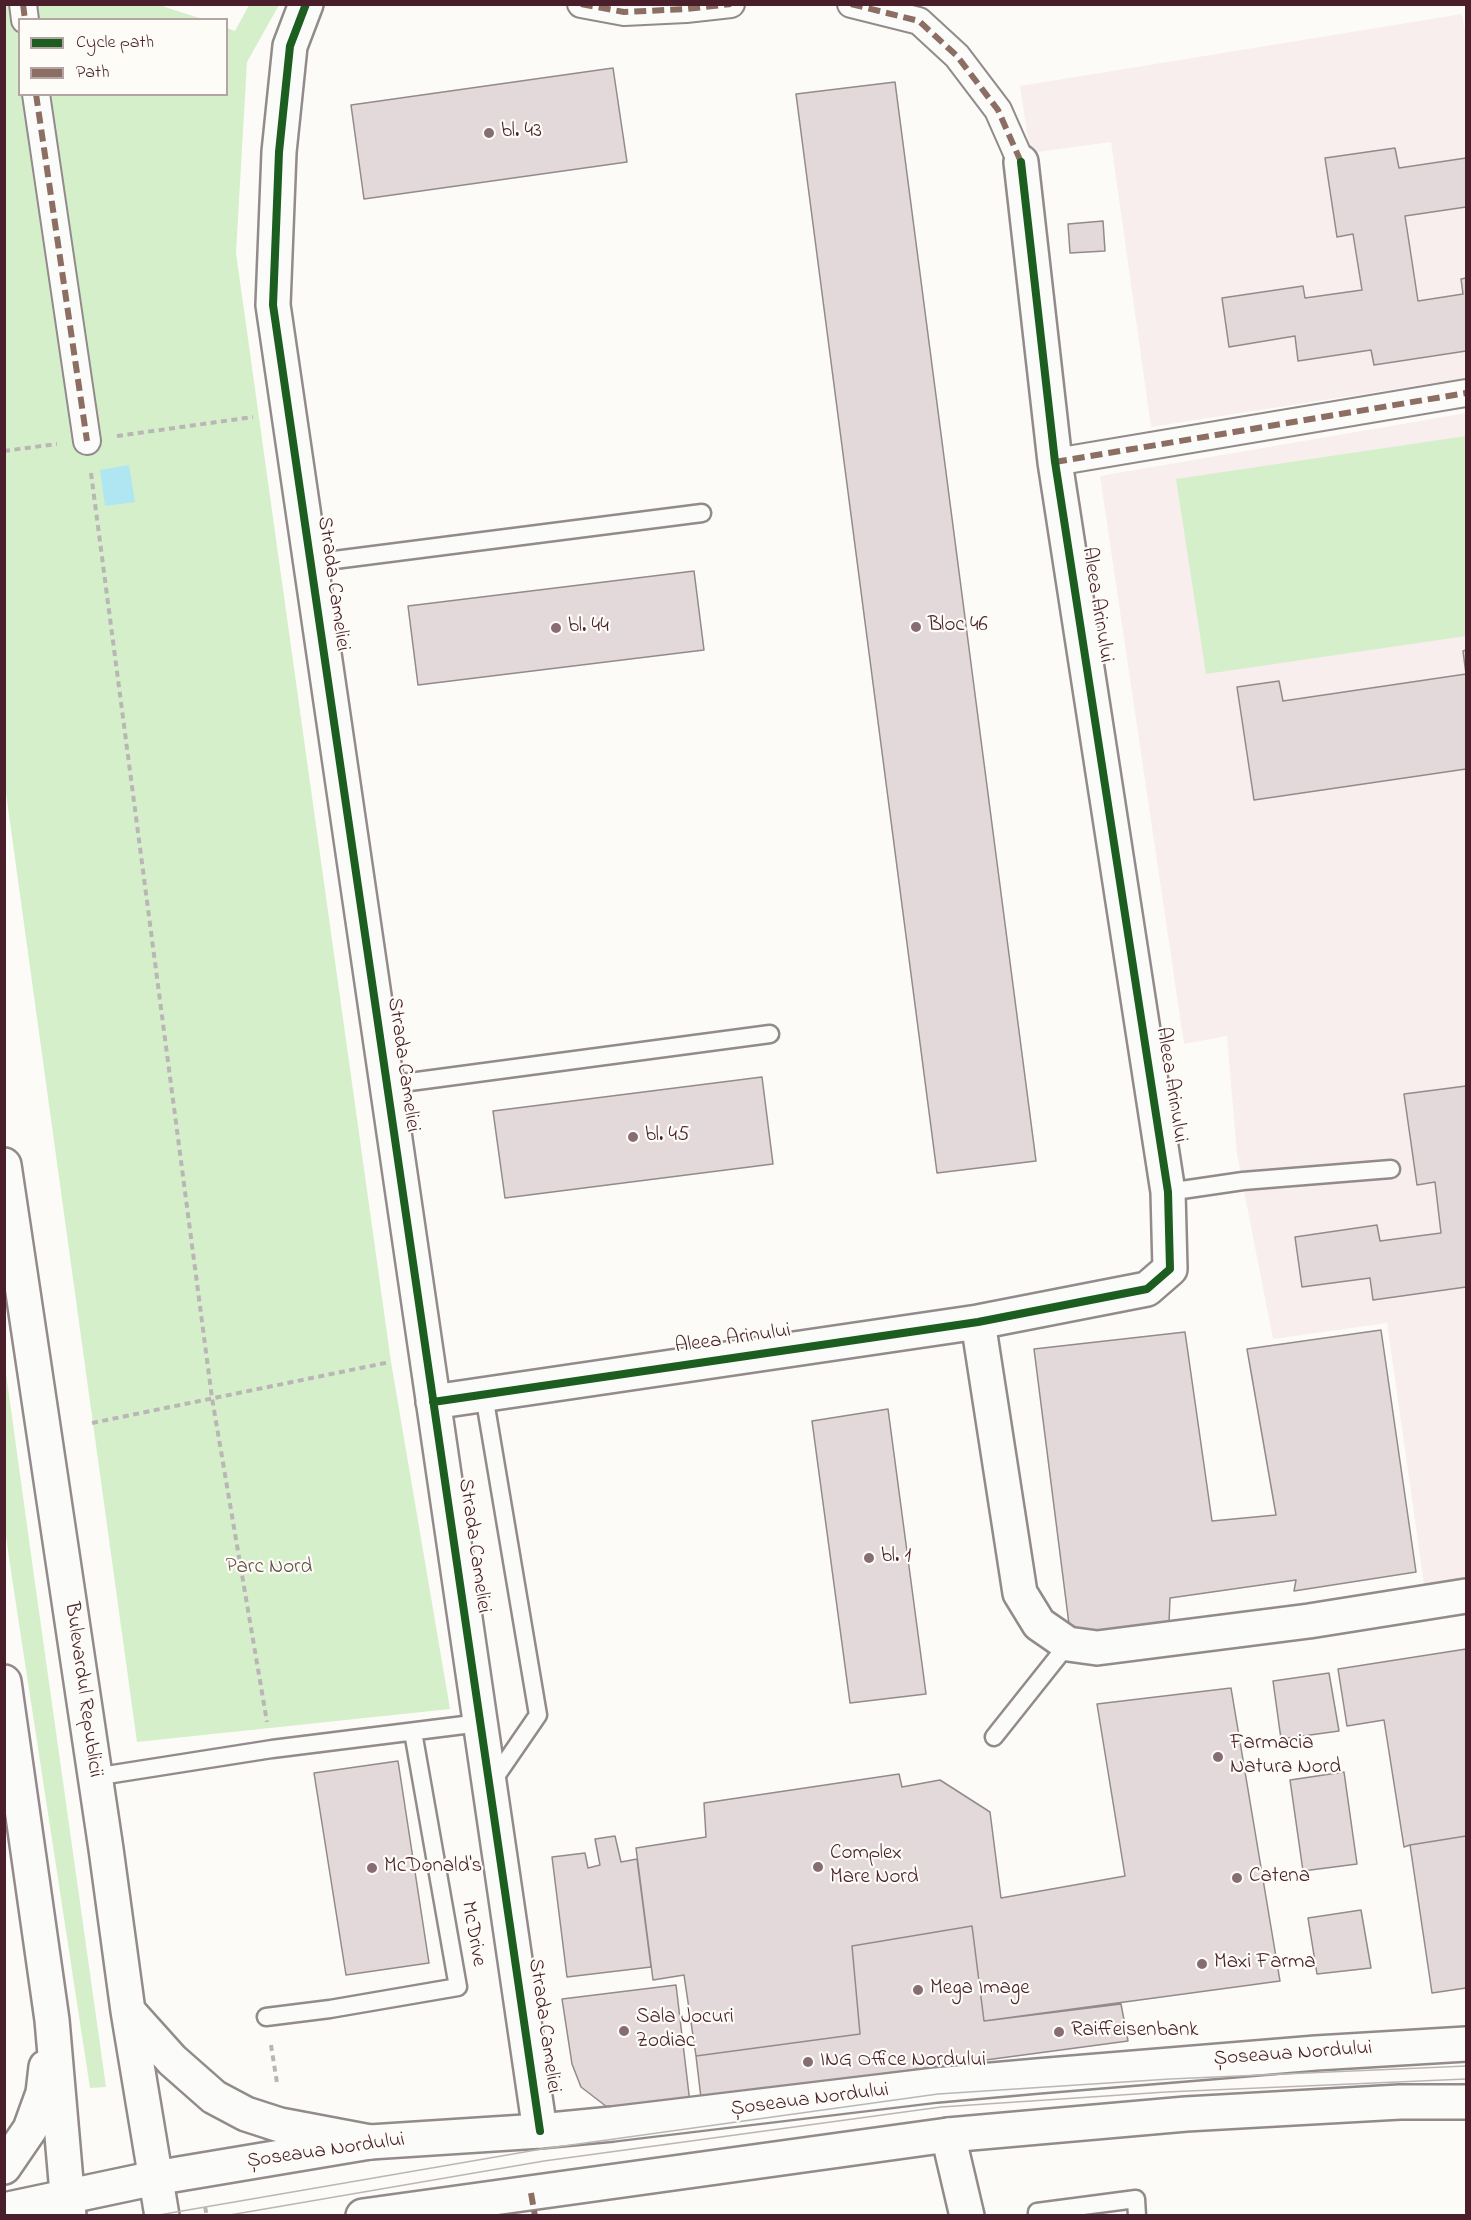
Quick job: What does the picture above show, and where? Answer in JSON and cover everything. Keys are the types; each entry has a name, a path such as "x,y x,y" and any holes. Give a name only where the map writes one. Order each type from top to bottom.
{"street":[{"name":"Strada Cameliei","path":"306,4 290,46 279,152 273,305 540,2131"},
{"path":"581,4 624,12 731,4"},
{"path":"850,4 919,21 957,56 998,110 1021,162"},
{"path":"36,96 87,441"},
{"name":"Aleea Arinului","path":"433,1402 978,1322 1147,1289 1170,1269 1168,1192 1055,462 1021,162"},
{"path":"1055,462 1467,393"},
{"name":"Bulevardul Republicii","path":"4,1164 128,2011 162,2216"},
{"path":"978,1322 1020,1593 1039,1624 1068,1644 1097,1648 1309,1621 1467,1596"},
{"path":"4,1682 52,2020 68,2206"},
{"path":"128,2011 172,2060 214,2097 246,2114 280,2125 370,2142"},
{"path":"4,2167 30,2129 43,2093 52,2020"},
{"name":"Șoseaua Nordului","path":"4,2210 68,2206 155,2178 370,2142 540,2131 936,2085 1316,2053 1467,2044"},
{"path":"363,2216 948,2135 1198,2113 1400,2102 1467,2102"},
{"path":"948,2135 967,2216"}],"lane":[{"path":"311,562 702,513"},
{"path":"387,1085 770,1034"},
{"path":"1168,1192 1243,1181 1392,1169"},
{"path":"484,1395 538,1715 489,1786"},
{"path":"994,1737 1068,1644"},
{"path":"94,1776 273,1749 480,1723"},
{"name":"McDrive","path":"266,2017 330,2009 458,1987 413,1732"},
{"path":"1037,2216 1037,2212 1136,2199 1137,2216"}],"path":[{"path":"4,451 289,412"},
{"path":"87,441 212,1398 273,1749"},
{"path":"92,1423 426,1355"},
{"path":"266,2017 277,2083"}],"shaded area":[{"path":"1462,14 1466,36 1466,378 1151,427 1111,142 1030,153 1020,86"},
{"path":"1466,413 1466,1578 1424,1584 1387,1323 1273,1339 1237,1155 1227,1036 1184,1044 1100,476"}],"green space":[{"name":"Parc Nord","path":"4,5 159,5 199,18 18,18 18,96 228,96 228,28 235,31 249,5 279,5 247,62 236,253 391,1362 450,1709 137,1742 5,786"},
{"path":"1466,436 1466,636 1206,674 1176,479"},
{"path":"5,1366 106,2087 90,2088 4,1523"}],"water":[{"path":"129,465 135,502 105,506 100,470"}],"building":[{"name":"bl. 43","path":"613,68 627,162 364,199 351,105"},
{"name":"Bloc 46","path":"895,82 1036,1161 937,1173 796,94"},
{"path":"1395,148 1399,168 1466,158 1466,207 1405,216 1418,301 1463,294 1461,279 1466,278 1466,351 1374,365 1371,350 1298,361 1295,336 1229,347 1222,298 1303,286 1305,298 1362,290 1353,234 1337,237 1325,158"},
{"path":"1103,221 1105,251 1070,253 1068,224"},
{"name":"bl. 44","path":"694,571 704,650 418,685 408,606"},
{"path":"1466,650 1466,674 1463,651"},
{"path":"1466,674 1466,769 1254,800 1237,687 1279,681 1283,701"},
{"name":"bl. 45","path":"762,1077 773,1164 505,1198 493,1111"},
{"path":"1466,1086 1466,1287 1373,1300 1370,1278 1302,1287 1295,1237 1377,1225 1380,1241 1441,1233 1435,1182 1417,1185 1404,1094"},
{"path":"1381,1330 1416,1572 1294,1591 1296,1580 1170,1598 1169,1623 1071,1640 1034,1349 1185,1332 1212,1521 1276,1515 1247,1349"},
{"name":"bl. 1","path":"888,1409 926,1694 850,1703 812,1421"},
{"path":"1466,1649 1466,1836 1404,1847 1384,1720 1347,1726 1338,1669"},
{"path":"1329,1673 1339,1731 1281,1739 1273,1681"},
{"name":"Complex Mare Nord","path":"1231,1688 1280,1981 984,2021 972,1926 852,1946 860,2034 696,2056 684,1975 653,1980 636,1848 706,1837 704,1803 899,1774 902,1787 940,1780 990,1812 1001,1898 1125,1876 1097,1704"},
{"name":"McDonald's","path":"398,1761 429,1963 346,1975 314,1773"},
{"path":"1344,1772 1357,1864 1303,1871 1290,1780"},
{"path":"615,1836 621,1862 637,1859 651,1967 567,1977 552,1857 585,1853 588,1868 600,1865 595,1839"},
{"path":"1466,1836 1466,1988 1432,1993 1410,1845"},
{"path":"1361,1910 1371,1968 1317,1974 1308,1918"},
{"path":"972,1926 984,2021 1121,2004 1128,2041 701,2098 696,2056 860,2034 852,1946"},
{"name":"Sala Jocuri Zodiac","path":"676,1985 690,2103 629,2113 607,2107 581,2087 572,2064 562,1999"}],"tram line":[{"path":"153,2216 542,2149 938,2094 1170,2079 1466,2066"},
{"path":"224,2216 544,2161 941,2107 1166,2092 1466,2079"}],"marked path":[{"path":"23,4 25,18"},
{"path":"581,4 624,12 731,4"},
{"path":"851,4 919,21 957,56 998,110 1021,162"},
{"path":"36,96 87,441"},
{"path":"1055,462 1466,393"},
{"path":"531,2193 535,2216"}],"cycle path":[{"path":"306,4 290,46 279,152 273,305 540,2131"},
{"path":"433,1402 978,1322 1147,1289 1170,1269 1168,1192 1055,462 1021,162"}],"place":[{"name":"bl. 43","path":"489,133"},
{"name":"Bloc 46","path":"916,627"},
{"name":"bl. 44","path":"556,628"},
{"name":"bl. 45","path":"633,1137"},
{"name":"bl. 1","path":"869,1558"},
{"name":"Farmacia Natura Nord","path":"1218,1757"},
{"name":"Complex Mare Nord","path":"818,1867"},
{"name":"McDonald's","path":"372,1868"},
{"name":"Catena","path":"1237,1878"},
{"name":"Maxi Farma","path":"1202,1964"},
{"name":"Mega Image","path":"918,1990"},
{"name":"Sala Jocuri Zodiac","path":"624,2031"},
{"name":"Raiffeisenbank","path":"1059,2032"},
{"name":"ING Office Nordului","path":"808,2062"}]}
